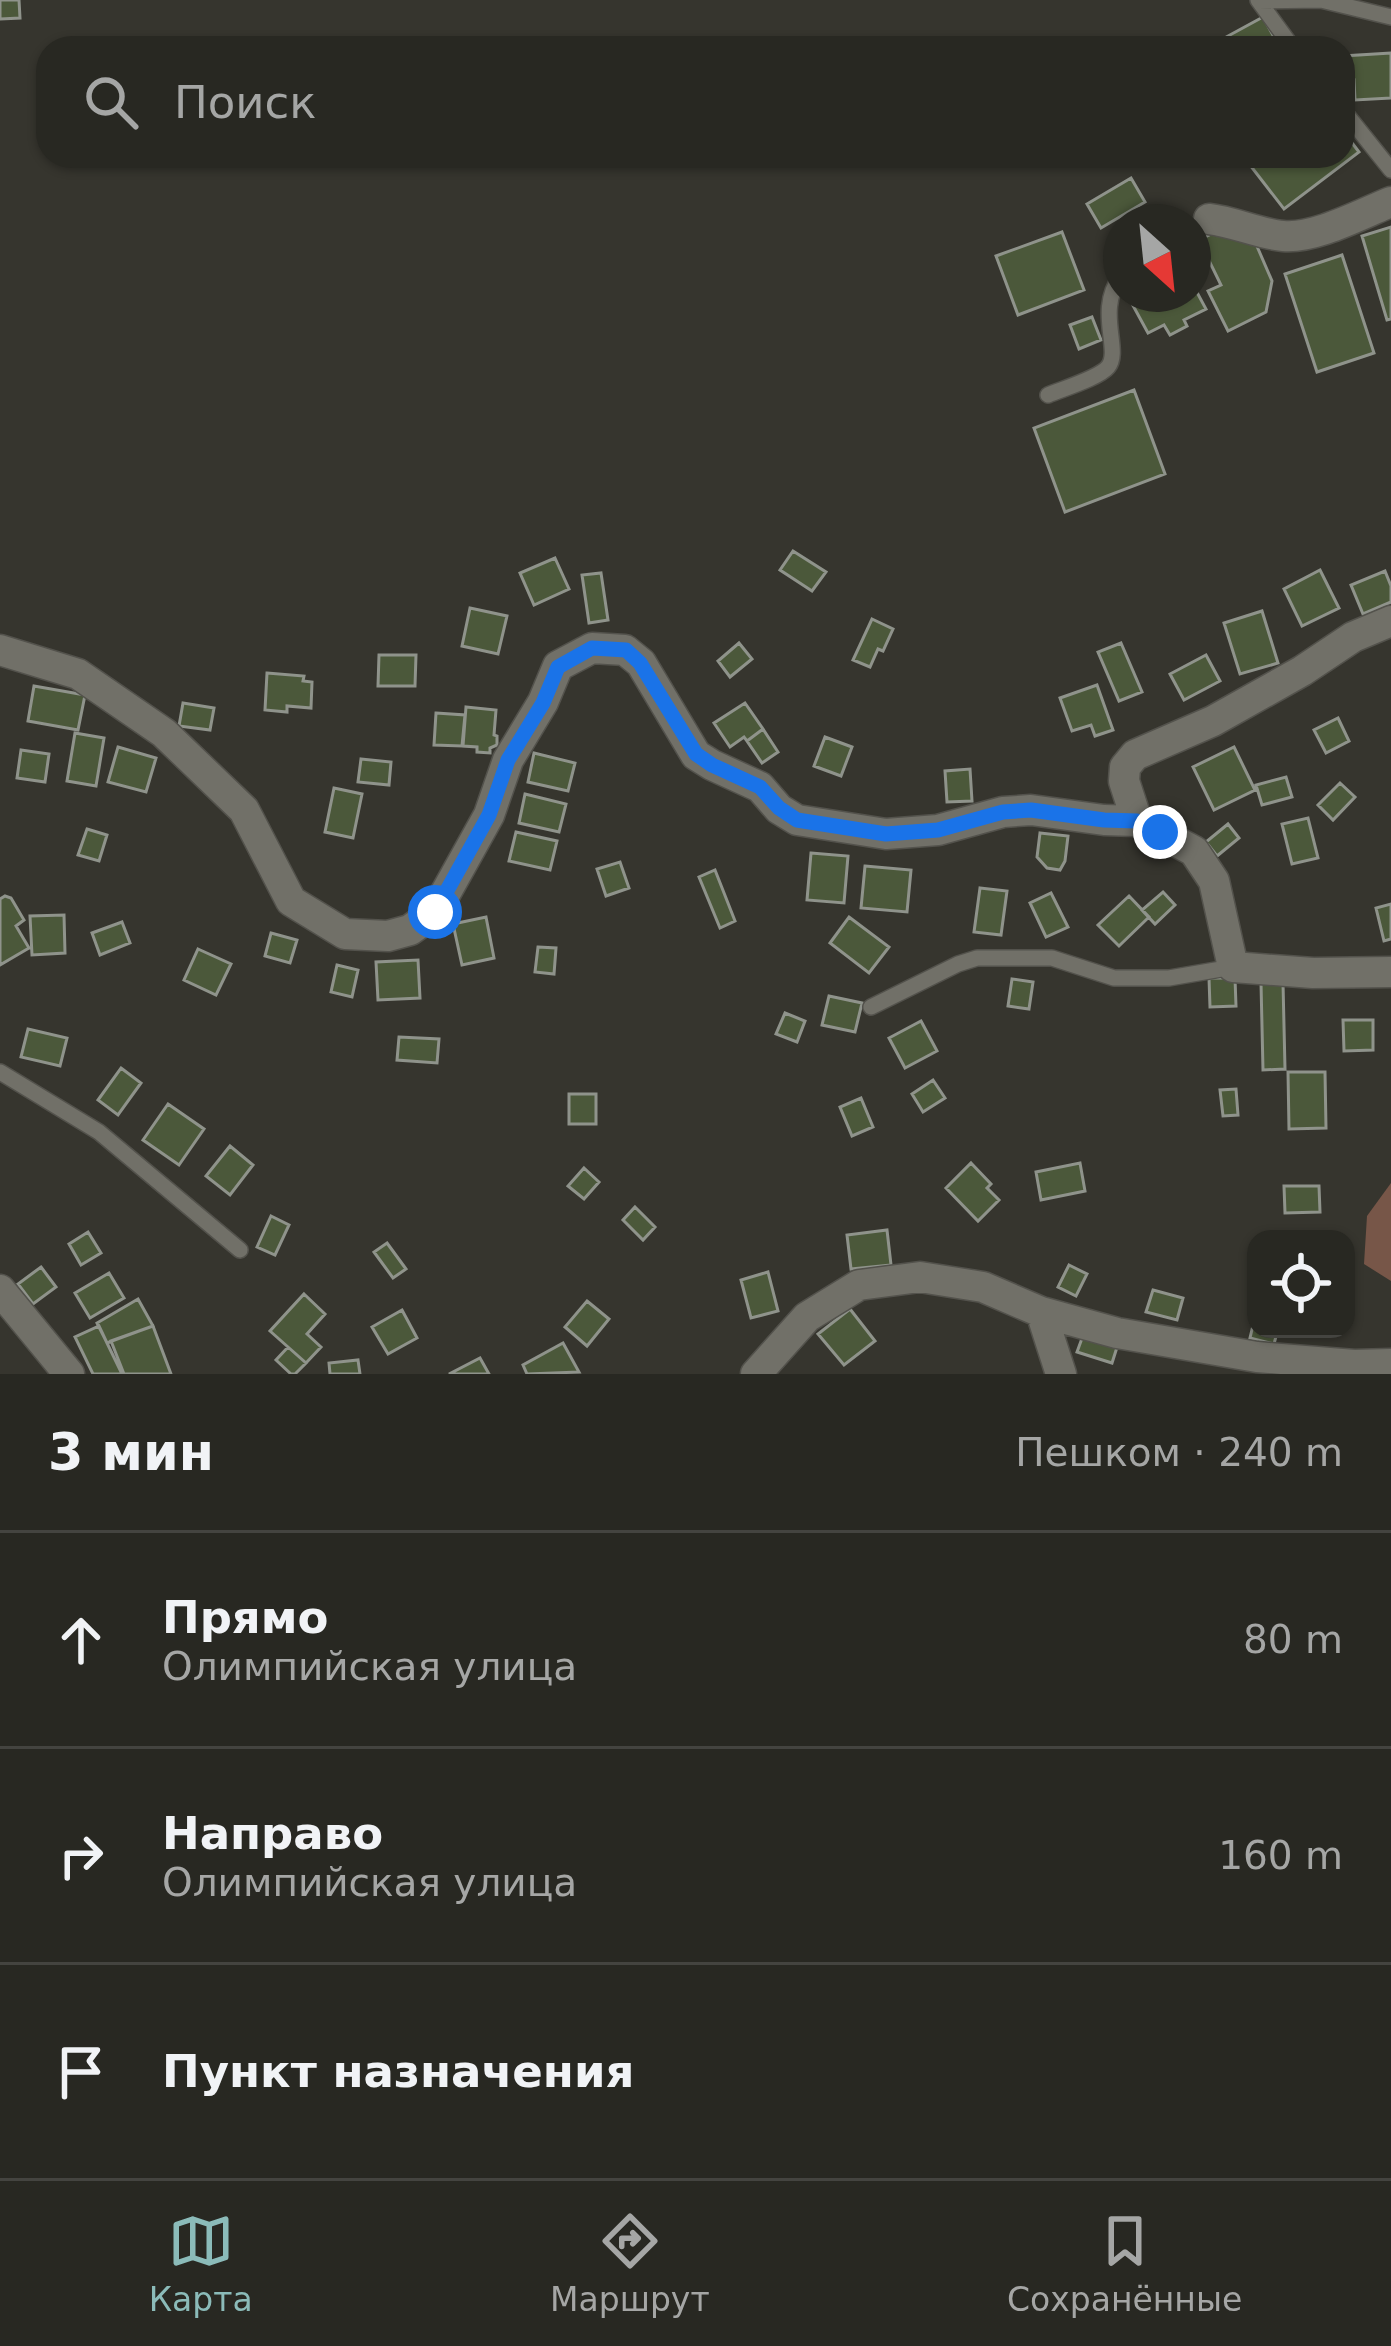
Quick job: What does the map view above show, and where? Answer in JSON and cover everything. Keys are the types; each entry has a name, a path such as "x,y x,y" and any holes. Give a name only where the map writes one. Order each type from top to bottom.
{"street":[{"path":"1211,222 1236,223 1286,236 1307,234 1391,202"},
{"path":"1137,821 1124,781 1125,767 1135,755 1214,721 1353,637 1391,621"},
{"path":"0,650 78,674 164,733 244,809 291,901 345,934 388,935 410,930 435,912 489,815 508,760 543,703 558,667 592,648 626,650 640,663 696,754 760,787 797,820 886,834 938,830 1003,812 1031,810 1137,821 1195,851 1214,881 1233,968 1391,972"},
{"path":"756,1374 807,1317 859,1285 920,1277 983,1287 1041,1312 1117,1333 1257,1357 1391,1364"},
{"path":"0,1290 69,1374"},
{"path":"1041,1312 1061,1374"}],"lane":[{"path":"1258,0 1321,0 1391,17"},
{"path":"1258,0 1284,36"},
{"path":"1355,125 1391,170"},
{"path":"1048,395 1106,369 1113,356 1107,312"},
{"path":"871,1007 976,958 1052,958 1114,978 1169,978 1233,968"},
{"path":"0,1072 99,1132 240,1250"}],"shaded area":[{"path":"1391,1183 1391,1281 1364,1264 1367,1216"}],"building":[{"path":"0,0 19,0 20,18 0,19"},
{"path":"1263,17 1273,36 1228,36"},
{"path":"1391,53 1391,98 1355,100 1355,55"},
{"path":"1252,168 1338,168 1284,209"},
{"path":"1131,178 1145,202 1103,204 1101,228 1087,204"},
{"path":"1228,226 1256,244 1272,281 1266,312 1228,331 1211,297 1211,290 1221,285 1211,265 1211,234"},
{"path":"1391,227 1391,319 1387,320 1362,236"},
{"path":"1062,232 1084,290 1018,315 996,256"},
{"path":"1342,255 1374,353 1317,372 1285,274"},
{"path":"1137,312 1200,312 1170,335 1164,325 1148,333"},
{"path":"1092,317 1101,340 1079,349 1070,325"},
{"path":"1134,390 1165,474 1065,512 1034,428"},
{"path":"793,551 826,572 812,591 780,570"},
{"path":"555,558 569,589 534,605 520,573"},
{"path":"1320,570 1339,608 1302,626 1284,589"},
{"path":"1385,571 1391,602 1363,614 1351,585"},
{"path":"601,573 608,620 589,623 582,575"},
{"path":"470,608 507,616 498,654 462,646"},
{"path":"1262,611 1278,663 1240,674 1224,623"},
{"path":"872,619 893,629 870,667 853,660"},
{"path":"739,643 752,659 730,677 718,661"},
{"path":"1121,643 1142,692 1119,701 1098,652"},
{"path":"379,655 416,655 415,686 378,686"},
{"path":"1206,655 1220,681 1184,700 1170,674"},
{"path":"267,673 304,676 303,681 312,682 311,708 265,710"},
{"path":"1097,685 1113,730 1095,736 1091,725 1072,731 1060,698"},
{"path":"34,686 85,695 78,730 28,721"},
{"path":"183,703 214,708 210,730 179,726"},
{"path":"745,703 763,729 730,747 714,723"},
{"path":"466,707 496,710 497,745 490,753 463,746"},
{"path":"436,713 465,715 462,746 434,745"},
{"path":"1338,718 1349,741 1326,753 1314,730"},
{"path":"763,729 778,752 762,763 747,741"},
{"path":"75,733 104,738 96,786 67,781"},
{"path":"825,737 852,747 841,776 814,766"},
{"path":"118,747 156,758 146,792 108,782"},
{"path":"1234,747 1255,790 1214,810 1193,767"},
{"path":"21,750 49,754 45,782 17,778"},
{"path":"534,753 575,763 568,791 528,782"},
{"path":"361,759 391,762 389,785 358,782"},
{"path":"970,769 972,801 947,802 945,771"},
{"path":"1286,777 1292,797 1262,805 1256,785"},
{"path":"1340,783 1355,797 1333,820 1318,805"},
{"path":"334,788 362,794 353,838 325,832"},
{"path":"525,794 566,804 559,832 519,823"},
{"path":"1308,818 1318,858 1292,864 1282,824"},
{"path":"1228,824 1239,838 1217,856 1206,842"},
{"path":"87,829 107,835 99,861 78,855"},
{"path":"516,832 557,841 550,870 509,861"},
{"path":"1040,833 1068,836 1060,870 1047,868 1037,857"},
{"path":"811,853 848,856 844,903 807,900"},
{"path":"620,862 629,888 606,896 597,869"},
{"path":"865,866 911,870 907,912 861,908"},
{"path":"715,870 735,921 720,928 699,877"},
{"path":"980,888 1007,891 1001,935 974,932"},
{"path":"1163,892 1175,905 1155,924 1142,910"},
{"path":"1051,893 1068,927 1046,937 1030,903"},
{"path":"5,896 24,920 16,926 29,948 0,965 0,899"},
{"path":"1129,896 1149,917 1119,946 1098,925"},
{"path":"1391,904 1391,939 1384,941 1376,908"},
{"path":"64,915 65,953 32,955 30,916"},
{"path":"486,917 494,958 462,965 453,924"},
{"path":"849,917 889,947 869,973 830,943"},
{"path":"122,922 130,943 100,955 92,933"},
{"path":"271,933 297,940 290,963 265,956"},
{"path":"538,947 556,948 554,974 535,972"},
{"path":"198,949 231,964 216,995 184,980"},
{"path":"418,960 420,998 378,1000 376,962"},
{"path":"337,965 358,970 352,997 331,992"},
{"path":"1209,978 1235,978 1236,1006 1210,1007"},
{"path":"1012,979 1033,982 1029,1009 1008,1006"},
{"path":"1261,983 1283,983 1285,1069 1263,1070"},
{"path":"829,996 862,1003 855,1032 822,1025"},
{"path":"785,1013 805,1021 797,1042 776,1034"},
{"path":"1343,1020 1373,1020 1373,1050 1344,1051"},
{"path":"921,1021 937,1051 905,1068 889,1038"},
{"path":"28,1029 67,1038 60,1066 21,1057"},
{"path":"399,1037 439,1039 437,1063 397,1060"},
{"path":"121,1068 141,1083 118,1115 98,1100"},
{"path":"1288,1072 1325,1072 1326,1128 1289,1129"},
{"path":"933,1080 945,1098 923,1112 912,1094"},
{"path":"1236,1089 1238,1115 1223,1116 1220,1090"},
{"path":"569,1094 596,1094 596,1124 569,1124"},
{"path":"861,1098 873,1127 852,1136 840,1107"},
{"path":"168,1104 204,1129 179,1165 143,1140"},
{"path":"230,1146 253,1165 230,1195 206,1176"},
{"path":"971,1163 999,1200 978,1221 946,1188"},
{"path":"1080,1163 1085,1191 1041,1200 1036,1172"},
{"path":"584,1168 599,1182 584,1199 568,1186"},
{"path":"1284,1186 1319,1186 1320,1212 1285,1213"},
{"path":"635,1207 655,1227 643,1240 623,1220"},
{"path":"271,1216 289,1225 275,1255 257,1247"},
{"path":"887,1230 891,1265 851,1269 847,1235"},
{"path":"88,1232 101,1253 81,1265 69,1244"},
{"path":"387,1243 406,1269 393,1278 374,1252"},
{"path":"1069,1265 1087,1274 1076,1296 1058,1287"},
{"path":"41,1267 56,1287 33,1304 18,1284"},
{"path":"768,1272 778,1311 751,1318 741,1280"},
{"path":"109,1273 124,1298 90,1318 75,1293"},
{"path":"1153,1290 1183,1298 1177,1320 1146,1312"},
{"path":"304,1294 325,1314 307,1334 321,1347 306,1363 270,1331"},
{"path":"138,1299 153,1326 107,1343 97,1323"},
{"path":"587,1301 609,1319 587,1346 565,1327"},
{"path":"850,1309 875,1341 844,1365 818,1334"},
{"path":"402,1310 417,1338 388,1354 372,1327"},
{"path":"99,1326 122,1374 93,1374 75,1337"},
{"path":"153,1326 171,1374 124,1374 111,1341"},
{"path":"1085,1330 1119,1341 1112,1363 1077,1352"},
{"path":"563,1343 579,1372 527,1374 523,1365"},
{"path":"288,1347 306,1363 295,1374 276,1360"},
{"path":"480,1358 489,1374 449,1374"},
{"path":"358,1360 360,1374 330,1374 329,1363"}],"route":[{"path":"435,912 489,815 508,760 543,703 558,667 592,648 626,650 640,663 696,754 760,787 797,820 886,834 938,830 1003,812 1031,810 1137,821 1160,832"}]}
